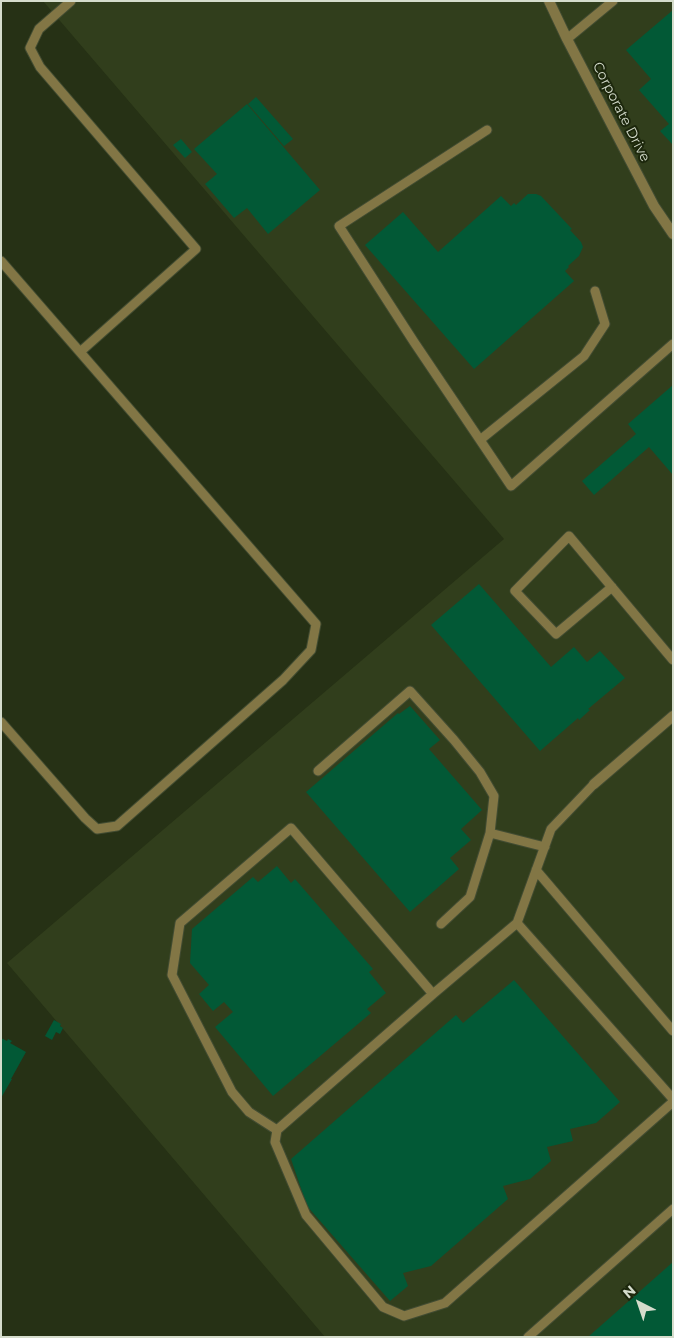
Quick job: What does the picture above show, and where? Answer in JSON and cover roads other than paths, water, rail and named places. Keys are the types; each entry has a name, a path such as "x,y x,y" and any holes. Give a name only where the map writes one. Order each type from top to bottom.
{"street":[{"name":"Corporate Drive","path":"549,1 654,206 673,234"},
{"path":"594,784 673,716"}],"lane":[{"path":"70,1 40,29 30,48 40,67 196,249 80,352"},
{"path":"567,39 613,1"},
{"path":"487,130 339,226 414,342 512,486 673,344"},
{"path":"1,260 316,624 311,650 283,680 117,826 97,829 85,818 1,722"},
{"path":"480,440 584,356 605,324 596,291"},
{"path":"612,587 556,634 515,591 570,536 673,660"},
{"path":"318,771 410,691 480,772 494,796 490,833 470,897 441,924"},
{"path":"517,924 673,1101 445,1303 404,1316 383,1307 306,1215 275,1142 277,1130 433,994 517,924 551,829 594,784"},
{"path":"277,1130 250,1112 232,1092 172,975 180,923 291,828 433,994"},
{"path":"490,833 545,847"},
{"path":"536,870 673,1031"},
{"path":"528,1337 673,1209"}]}
